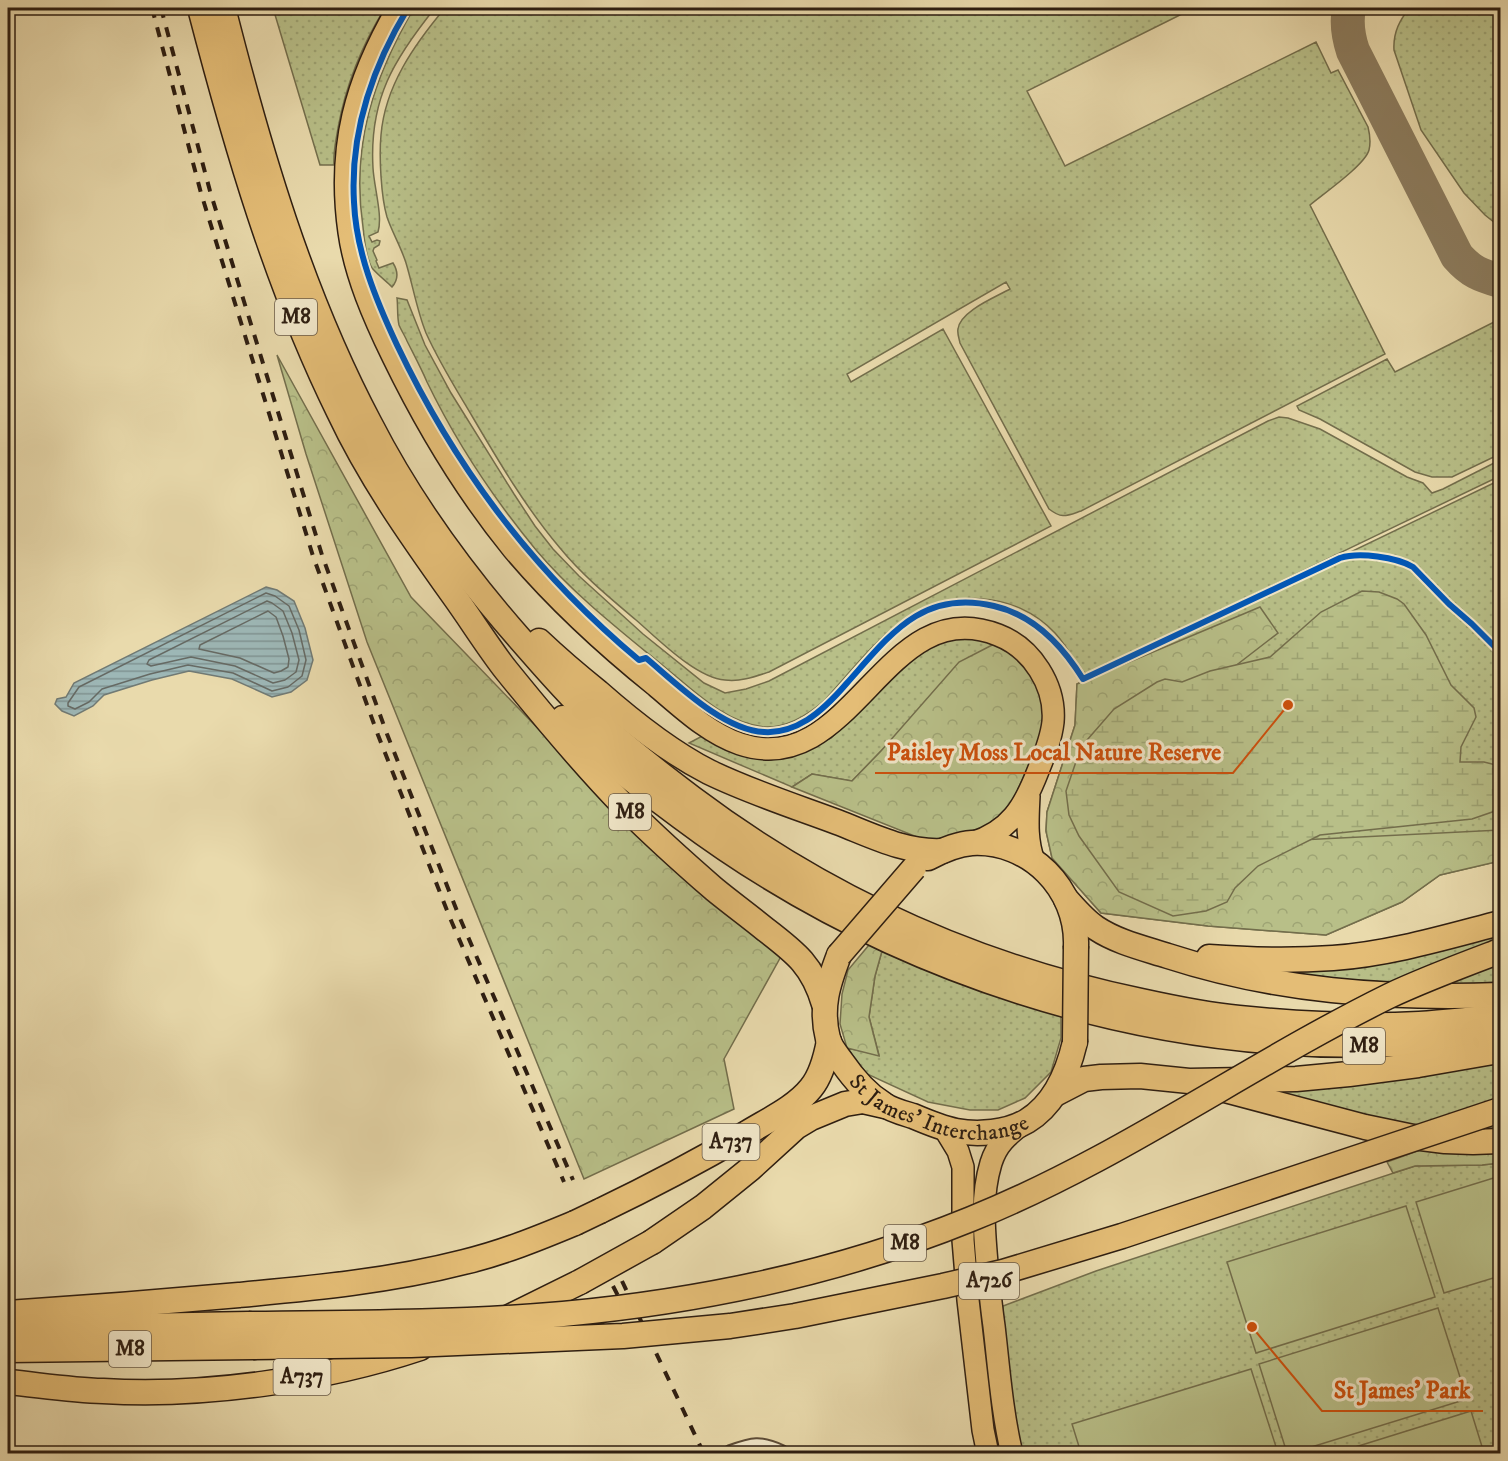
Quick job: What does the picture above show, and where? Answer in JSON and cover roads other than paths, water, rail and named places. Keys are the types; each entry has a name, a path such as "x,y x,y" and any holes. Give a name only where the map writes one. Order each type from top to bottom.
{"highway":[{"name":"M8","path":"200,8 233,130 262,222 298,320 339,414 396,514 506,669 592,772 625,807 696,873 793,951 813,976 824,1004"},
{"name":"M8","path":"223,8 253,120 304,276 324,327 369,424 421,511 500,617 595,719 666,779 726,824 821,883 931,936 1044,978 1186,1010 1235,1018 1360,1025 1415,1024 1500,1017"},
{"name":"M8","path":"454,558 575,673 618,710 679,755 743,787 900,846 930,852 942,851"},
{"name":"M8","path":"456,598 526,680 573,728 651,795 712,841 763,874 846,920 950,967 1048,1000 1089,1011 1227,1037 1351,1046 1434,1043 1500,1037"},
{"name":"St James' Interchange","path":"972,843 1008,849 1034,861 1050,876 1066,899 1074,920 1075,1042 1069,1065 1055,1094 1041,1111 1025,1122 982,1133 944,1128 885,1106 858,1082 829,1041 824,1004 840,955 914,868 942,851 972,843"},
{"path":"1066,899 1094,927 1119,940 1183,961 1209,957 1256,960 1334,958 1408,946 1500,922"},
{"name":"M8","path":"8,1350 561,1314 706,1295 816,1271 918,1239 972,1219 1037,1189 1103,1156 1285,1052 1390,996 1500,951"},
{"name":"M8","path":"1183,961 1238,976 1361,994 1500,995"},
{"name":"A737","path":"8,1313 134,1305 280,1291 392,1277 475,1259 514,1247 575,1223 663,1180 770,1120 804,1096 817,1078 829,1041"},
{"name":"M8","path":"1189,1081 1296,1079 1349,1074 1500,1051"},
{"path":"1055,1094 1084,1079 1101,1077 1140,1076 1189,1081 1413,1137 1445,1141 1500,1141"},
{"name":"A737","path":"8,1382 104,1391 156,1392 211,1389 278,1382 401,1355 493,1325 580,1282 652,1242 703,1207 750,1169 796,1126 810,1118 845,1104 863,1101 885,1106"},
{"name":"M8","path":"8,1328 251,1335 411,1345 612,1336 720,1327 795,1317 1003,1272 1122,1236 1500,1110"}],"main road":[{"name":"A726","path":"398,8 369,64 351,125 345,181 349,236 359,277 378,325 409,390 464,483 514,549 569,609 633,667 708,728 730,740 751,747 780,748 814,736 836,720 902,653 932,635 949,630 981,629 1005,638 1024,651 1040,670 1047,686 1053,708 1051,734 1029,796 1014,817 989,838 972,843"},
{"name":"A726","path":"1029,796 1028,837 1034,861"},
{"name":"A726","path":"1012,1454 1006,1428 999,1371 983,1216 991,1163 996,1151 1005,1137 1025,1122"},
{"name":"A726","path":"944,1128 958,1151 963,1167 963,1240 968,1300 982,1430 988,1454"}],"street":[{"path":"731,1454 764,1446 781,1454"}],"water":[{"path":"266,587 277,590 294,601 305,628 313,660 307,680 291,692 272,697 232,679 189,671 104,695 93,706 74,716 62,711 55,704 57,699 66,697 74,683"}],"railway":[{"path":"152,8 201,193 313,556 378,735 450,918 564,1182"},
{"path":"161,8 210,191 322,555 387,734 459,916 573,1180"},
{"path":"622,1281 704,1454"},
{"path":"613,1286 631,1321"}],"place":[{"name":"Paisley Moss Local Nature Reserve","path":"1288,705"},
{"name":"St James' Park","path":"1252,1327"}]}
